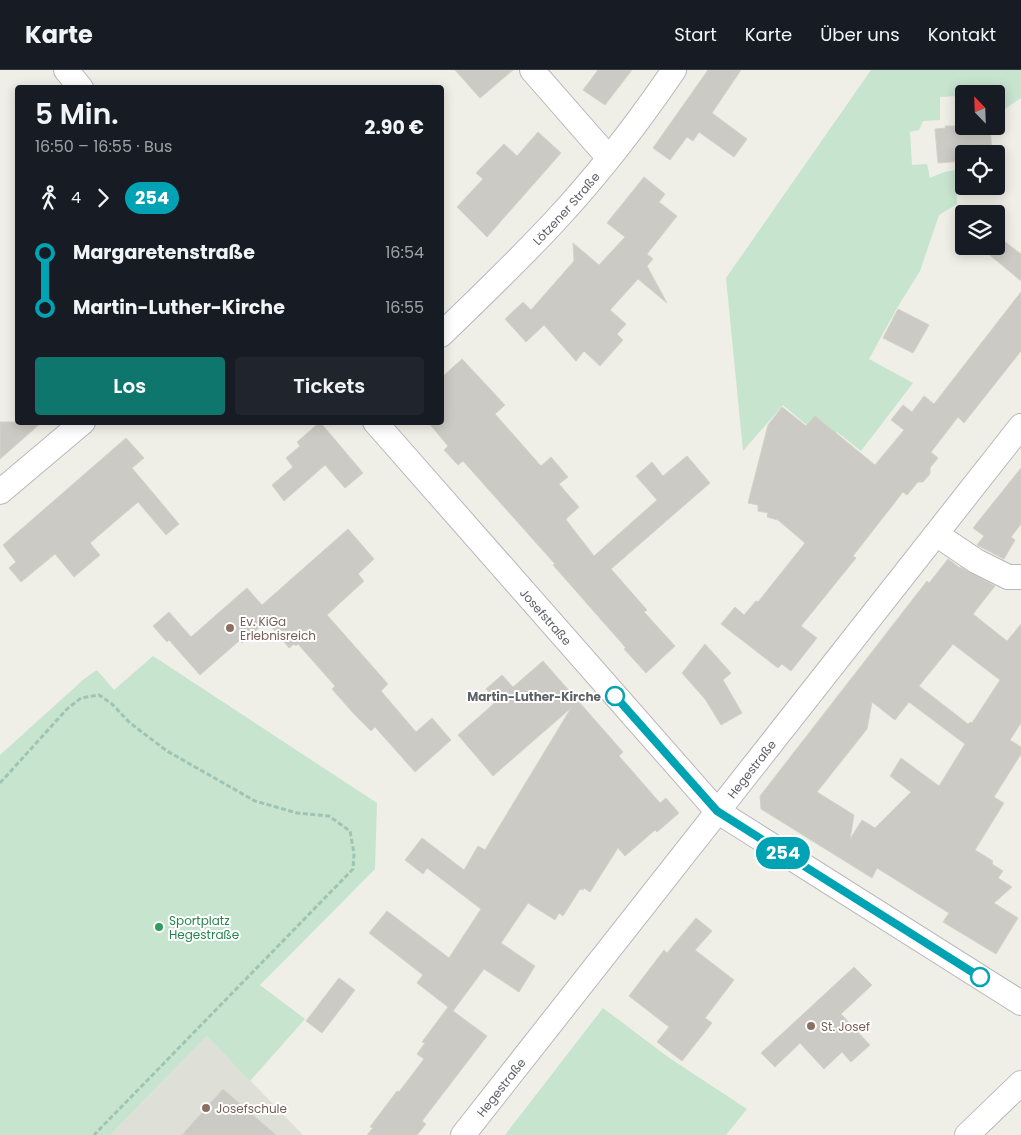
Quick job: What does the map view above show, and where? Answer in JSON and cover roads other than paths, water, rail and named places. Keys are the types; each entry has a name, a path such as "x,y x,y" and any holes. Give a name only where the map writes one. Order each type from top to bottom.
{"street":[{"path":"66,70 78,85"},
{"path":"532,70 608,157"},
{"name":"Lötzener Straße","path":"444,332 554,222 653,100 674,70"},
{"path":"0,492 79,425"},
{"name":"Josefstraße","path":"377,425 717,811 1021,1003"},
{"name":"Hegestraße","path":"463,1135 1021,426"},
{"path":"936,534 976,561 1008,577 1021,577"},
{"path":"967,1135 1021,1083"}],"place":[{"name":"Ev. KiGa Erlebnisreich","path":"230,628"},
{"name":"Martin-Luther-Kirche","path":"615,696"},
{"name":"Sportplatz Hegestraße","path":"159,927"},
{"name":"St. Josef","path":"811,1026"},
{"name":"Josefschule","path":"206,1108"}]}
